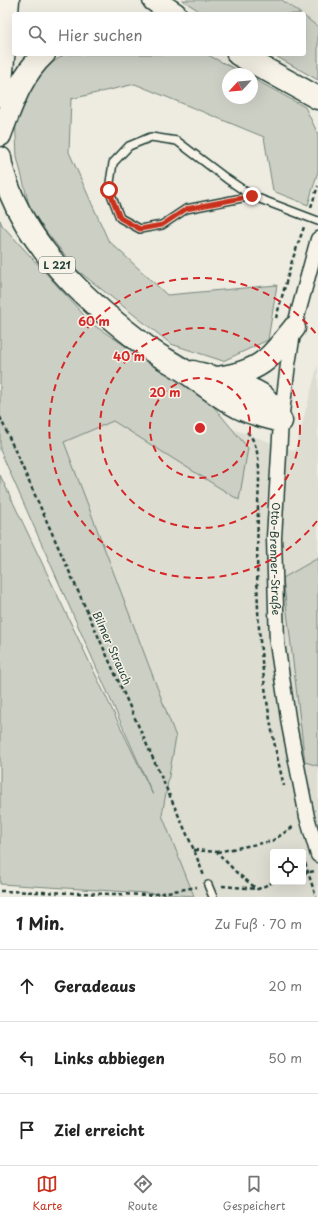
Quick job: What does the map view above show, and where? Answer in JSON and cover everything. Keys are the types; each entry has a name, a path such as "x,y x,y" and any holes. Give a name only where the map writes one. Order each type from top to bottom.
{"highway":[{"path":"0,95 8,15 8,0"},
{"path":"154,0 172,12"},
{"path":"0,135 18,89 27,74 42,56"},
{"path":"242,56 318,98"},
{"name":"L 221","path":"0,158 6,183 17,209 33,236 73,284 103,313 148,348 184,370 204,386 239,408 281,421"},
{"name":"L 221","path":"218,378 239,374 267,359 294,328"},
{"name":"L 221","path":"184,370 218,378 262,395 281,421"}],"street":[{"name":"Otto-Brenner-Straße","path":"318,239 294,328 281,421 274,538 277,643 288,724 307,817 318,855"}],"lane":[{"path":"252,196 186,209 162,225 140,229 120,218 109,190 113,163 129,146 150,137 177,140 227,179 252,196 318,221"},
{"path":"208,885 213,897"}],"path":[{"name":"Bilmer Strauch","path":"0,417 194,850 208,885"},
{"path":"194,850 217,852 272,841 307,817"},
{"path":"217,852 236,872 258,889"},
{"path":"306,866 316,897"},
{"path":"308,872 318,871"},
{"path":"0,891 150,895 208,885 258,889 270,883"}],"shaded area":[{"path":"182,0 282,0 298,12 201,12"},
{"path":"226,0 318,0 318,54 306,46 306,12 247,12"},
{"path":"306,18 318,27 318,80 276,56 306,56"},
{"path":"62,56 210,56 233,68 222,68 222,104 258,104 258,81 305,107 318,134 318,171 308,205 273,191 264,137 135,84 71,99 69,152 108,240 167,295 277,285 268,340 223,361 171,344 77,270 31,213 17,157 15,115 40,71"},
{"path":"0,220 2,225 92,324 209,401 248,448 239,500 113,421 64,442 176,737 162,815 194,896 0,884 0,475 153,795 0,450"},
{"path":"318,364 318,897 195,897 162,815 36,413 106,384 295,451"},
{"path":"318,558 318,766 305,762 283,578"}],"route":[{"path":"109,190 120,218 140,229 162,225 186,209 252,196"}]}
